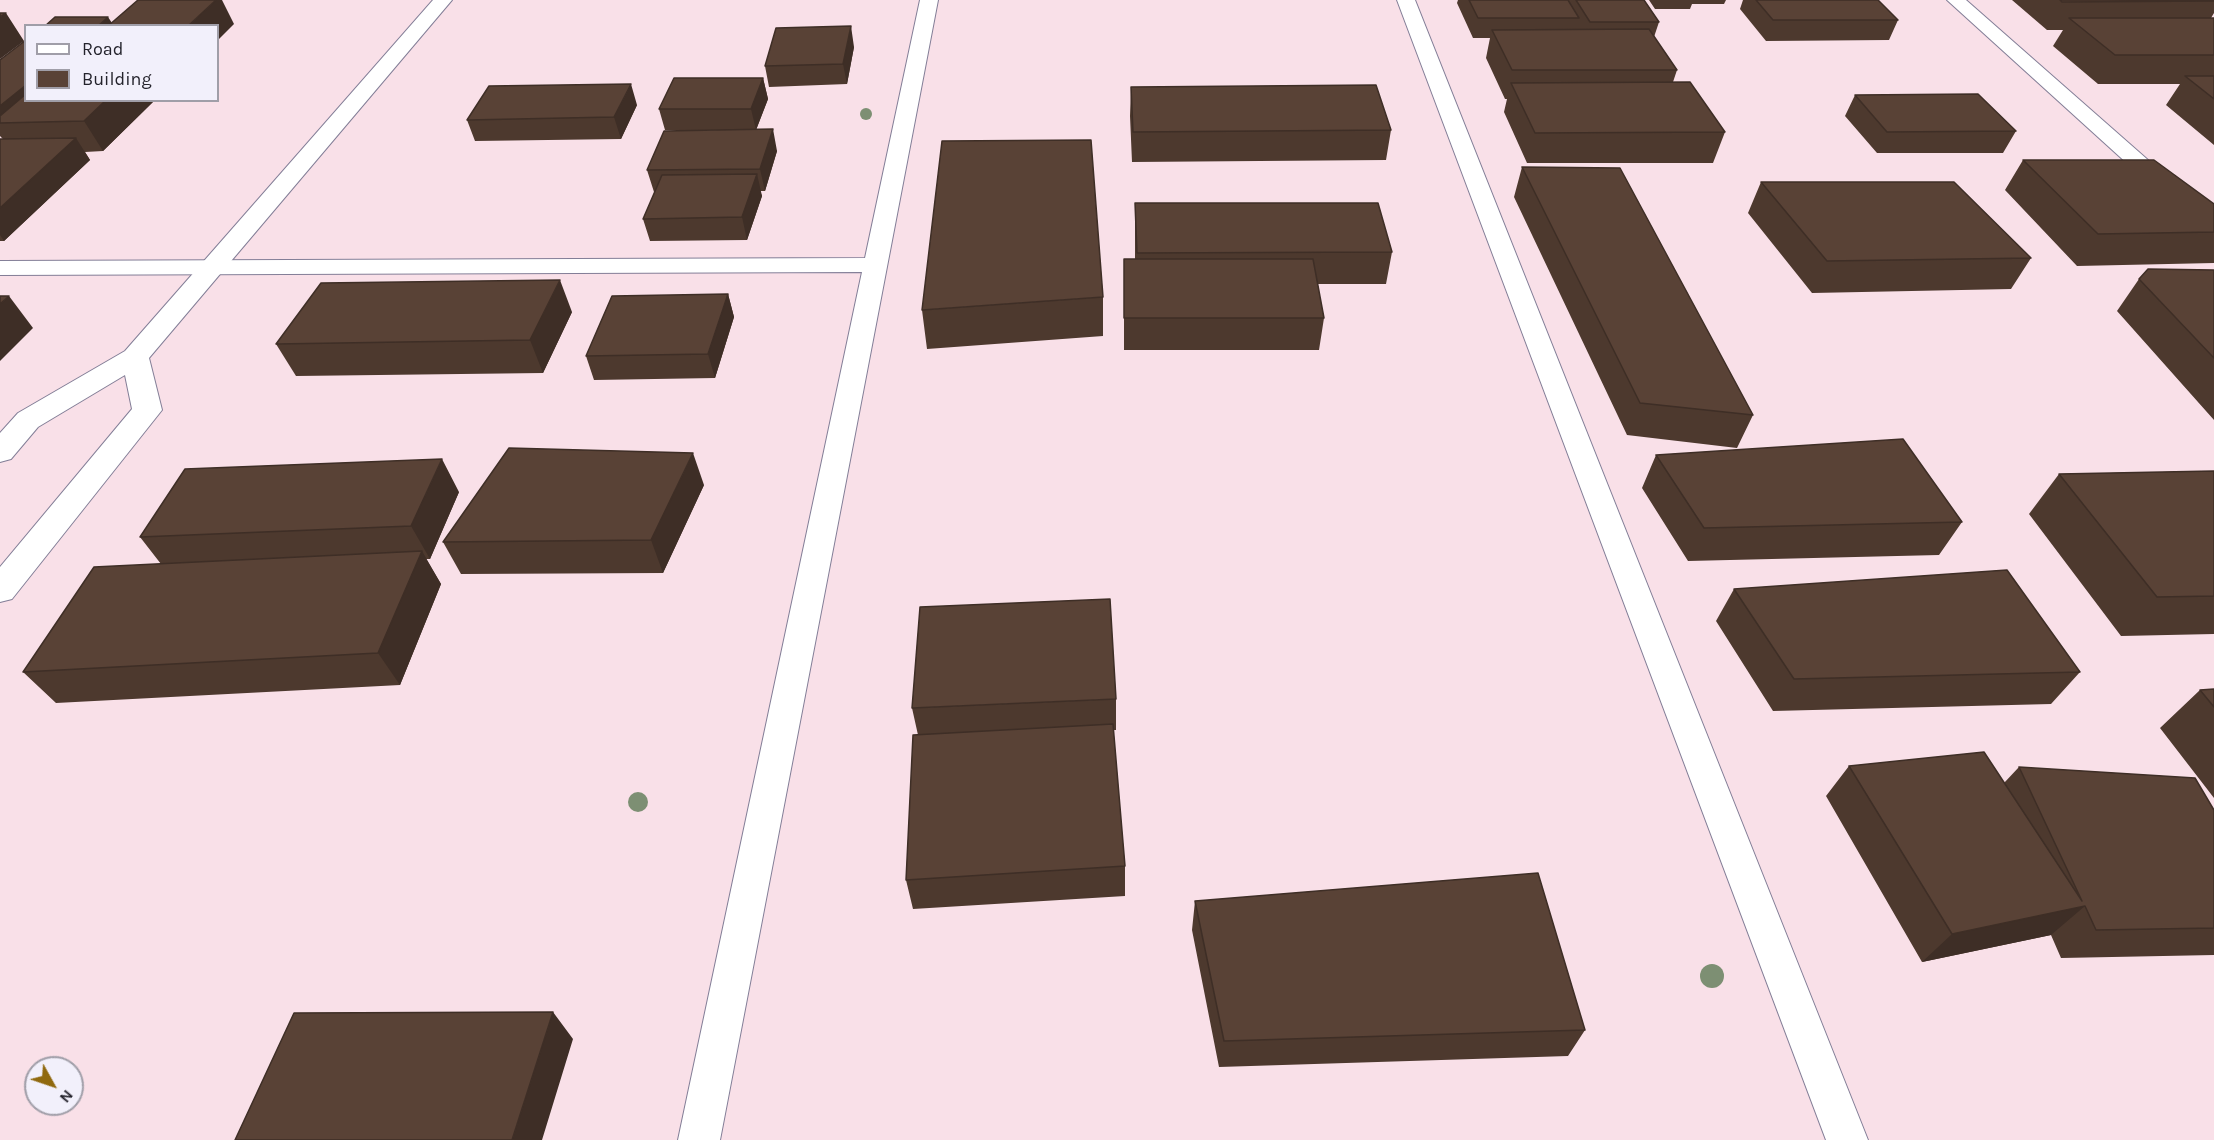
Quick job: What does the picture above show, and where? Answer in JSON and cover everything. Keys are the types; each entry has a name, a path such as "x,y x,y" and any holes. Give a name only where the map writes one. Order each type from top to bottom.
{"street":[{"path":"0,452 28,420 135,357 443,0"},
{"path":"0,590 147,410 135,357"}],"lane":[{"path":"699,1140 928,0"},
{"path":"1406,0 1847,1140"},
{"path":"1956,0 2214,230"},
{"path":"0,268 875,266"}],"shaded area":[{"path":"0,0 2214,0 2214,1140 0,1140"}],"building":[{"path":"138,0 216,0 190,24 110,24"},
{"path":"1469,0 1568,0 1579,18 1478,18"},
{"path":"1576,0 1644,0 1659,22 1590,22"},
{"path":"1756,0 1878,0 1898,20 1773,20"},
{"path":"2060,0 2214,0 2214,1 2062,2"},
{"path":"55,17 108,17 100,24 47,24"},
{"path":"2069,18 2214,18 2214,55 2115,55"},
{"path":"851,26 843,64 765,66 776,28"},
{"path":"1649,29 1677,70 1512,70 1492,30"},
{"path":"24,42 24,87 0,106 0,60"},
{"path":"2185,76 2214,76 2214,99"},
{"path":"674,78 763,78 751,109 659,109"},
{"path":"1690,82 1725,132 1535,133 1511,83"},
{"path":"631,84 614,117 467,120 489,86"},
{"path":"1376,85 1391,130 1133,132 1131,87"},
{"path":"1978,94 2016,131 1887,132 1855,95"},
{"path":"24,96 24,102 104,102 84,121 0,123 0,116"},
{"path":"773,129 760,169 647,170 664,131"},
{"path":"76,138 0,208 0,139"},
{"path":"1091,140 1103,297 922,310 942,141"},
{"path":"2023,160 2154,160 2214,204 2214,232 2098,234"},
{"path":"1522,167 1620,168 1753,415 1640,403"},
{"path":"757,174 742,217 643,219 662,175"},
{"path":"1761,182 1954,182 2031,258 1827,261"},
{"path":"1135,203 1378,203 1392,252 1137,253"},
{"path":"1124,259 1313,259 1324,318 1124,318"},
{"path":"2148,269 2214,270 2214,358 2139,279"},
{"path":"560,280 530,340 276,344 321,283"},
{"path":"728,294 708,354 586,356 612,296"},
{"path":"0,296 9,296 0,304"},
{"path":"1903,439 1962,522 1704,528 1656,455"},
{"path":"509,448 693,453 651,540 443,542"},
{"path":"442,459 411,526 140,537 185,469"},
{"path":"2214,471 2214,596 2157,597 2059,474"},
{"path":"422,551 378,653 23,672 94,567"},
{"path":"2007,570 2080,672 1794,679 1734,589"},
{"path":"1110,599 1116,699 912,708 920,607"},
{"path":"2214,689 2214,707 2200,690"},
{"path":"1113,724 1125,866 906,880 913,735"},
{"path":"1984,752 2082,901 2019,767 2195,778 2214,810 2214,928 2096,930 2085,906 1952,934 1849,766"},
{"path":"1538,873 1585,1030 1224,1041 1195,901"},
{"path":"553,1012 512,1140 235,1140 294,1013"}]}
